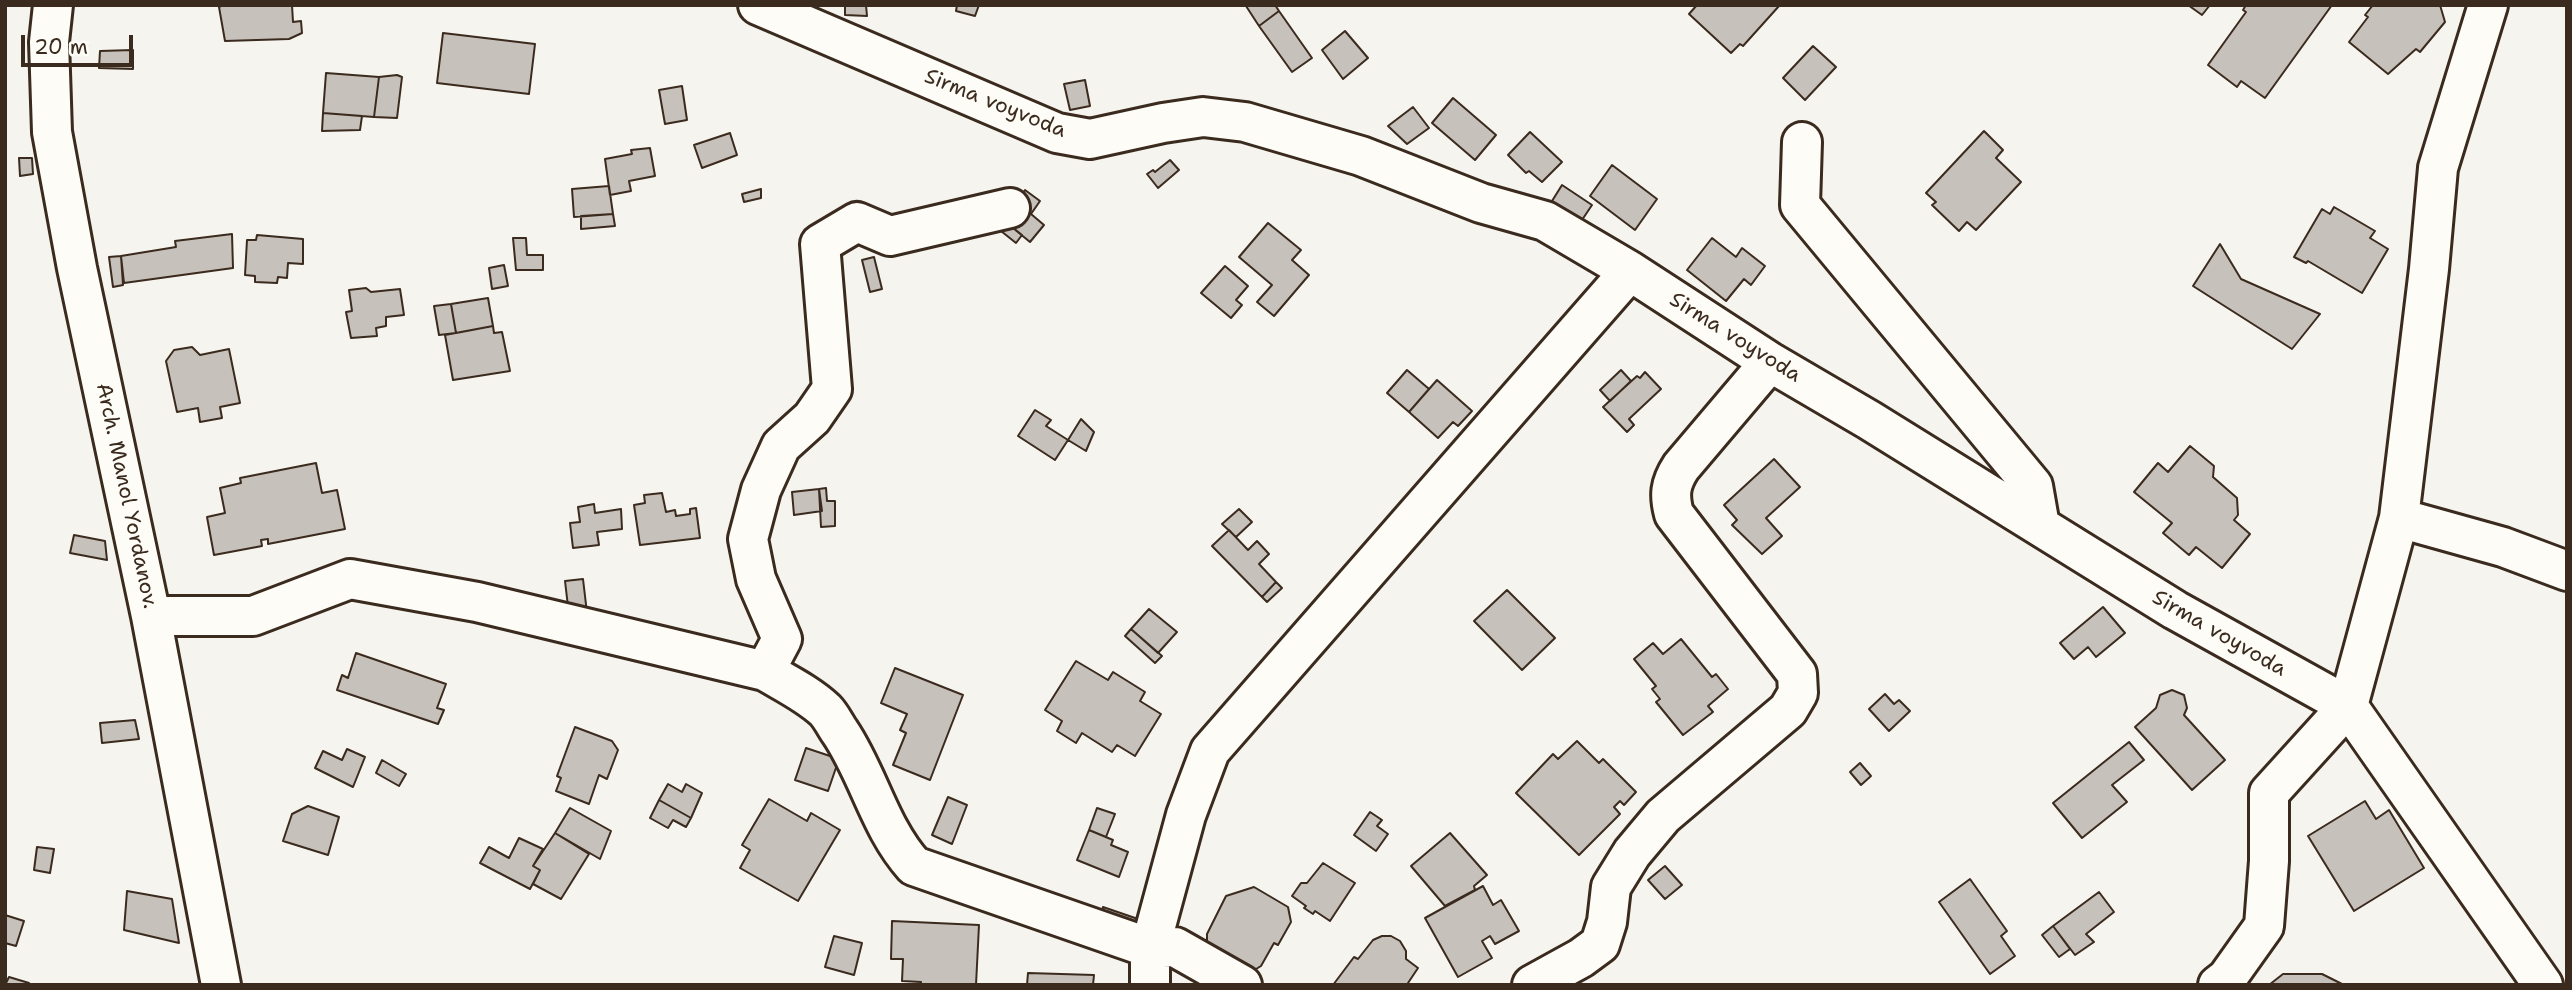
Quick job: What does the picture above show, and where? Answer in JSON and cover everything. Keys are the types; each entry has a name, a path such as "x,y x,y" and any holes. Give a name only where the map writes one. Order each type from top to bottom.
{"street":[{"name":"Arch. Manol Yordanov.","path":"53,5 49,42 52,132 77,268 151,616 221,985"},
{"name":"Sirma voyvoda","path":"758,5 1057,133 1090,139 1203,117 1245,122 1361,156 1481,203 1545,221 1630,271 1770,362 2175,610 2348,706 2543,985"},
{"path":"2218,985 2227,978 2264,926 2269,861 2269,793 2348,706 2399,518 2429,269 2438,168 2488,5"},
{"path":"1802,142 1800,205 2033,486 2040,526"},
{"path":"765,671 782,639 757,579 748,539 761,490 781,446 812,418 832,389 820,244 857,222 890,236 1010,208"},
{"path":"1150,966 1186,815 1210,751 1630,271"},
{"path":"1532,985 1581,958 1600,944 1607,922 1611,887 1632,853 1663,816 1788,710 1798,693 1797,674 1674,514 1669,496 1672,480 1681,467 1770,362"},
{"path":"2399,518 2503,547 2567,571"},
{"path":"151,616 253,616 350,579 477,602 765,671 801,692 826,711 850,747 890,833 914,866 1150,966"},
{"path":"1150,966 1175,947 1242,985"}],"building":[{"path":"292,5 293,22 301,21 302,33 289,39 225,41 219,7"},
{"path":"845,5 866,5 867,16 845,15"},
{"path":"957,5 979,5 975,16 956,11"},
{"path":"1275,5 1279,11 1259,26 1246,6"},
{"path":"1697,5 1779,6 1743,46 1740,44 1731,53 1689,14"},
{"path":"2188,5 2210,5 2202,15"},
{"path":"2246,5 2332,5 2265,98 2241,81 2237,87 2208,65 2246,12 2243,10"},
{"path":"2373,5 2440,5 2445,22 2420,52 2416,49 2388,74 2349,42 2368,17 2365,15"},
{"path":"1279,11 1312,58 1292,72 1259,26"},
{"path":"1345,31 1368,58 1343,79 1322,50"},
{"path":"443,33 535,44 529,94 437,83"},
{"path":"1813,46 1836,67 1805,100 1783,78"},
{"path":"133,50 133,69 99,68 100,51"},
{"path":"326,73 379,77 374,117 323,113"},
{"path":"379,77 402,77 397,118 374,117"},
{"path":"1085,80 1090,106 1070,110 1064,84"},
{"path":"682,86 687,120 665,124 659,90"},
{"path":"1453,98 1496,135 1475,160 1432,123"},
{"path":"1413,107 1429,128 1407,144 1388,126"},
{"path":"323,113 362,116 360,130 322,131"},
{"path":"1984,131 2003,150 1996,158 2021,182 1976,230 1967,222 1959,231 1932,205 1936,202 1926,193"},
{"path":"1530,132 1562,162 1542,182 1529,171 1526,173 1508,155"},
{"path":"730,133 737,155 702,168 694,145"},
{"path":"650,148 655,176 629,181 631,191 610,195 605,159 632,154 631,150"},
{"path":"19,158 32,158 33,174 20,176"},
{"path":"1170,160 1179,170 1158,188 1147,174 1153,170 1155,172"},
{"path":"1612,165 1657,199 1635,230 1590,196"},
{"path":"1562,185 1592,205 1582,220 1552,201"},
{"path":"609,186 613,214 574,217 572,189"},
{"path":"761,189 761,198 744,202 742,194"},
{"path":"1025,190 1040,201 1031,214 1044,225 1030,242 1002,219"},
{"path":"2334,207 2375,231 2370,238 2388,249 2362,293 2308,261 2306,263 2294,257 2322,209 2330,214"},
{"path":"613,214 615,226 581,229 581,216"},
{"path":"1002,219 1022,235 1016,243 996,227"},
{"path":"1268,223 1301,250 1292,260 1309,275 1274,316 1257,302 1272,285 1239,257"},
{"path":"232,234 233,268 124,283 121,256 176,247 175,241"},
{"path":"257,235 303,239 303,264 288,263 287,278 278,277 277,283 255,282 255,276 245,275 247,240 256,240"},
{"path":"513,238 526,238 527,255 543,255 543,270 516,270"},
{"path":"1712,238 1736,257 1742,248 1765,266 1751,285 1744,279 1726,301 1687,270"},
{"path":"2220,244 2241,279 2320,314 2292,349 2193,286"},
{"path":"121,256 123,285 113,287 109,257"},
{"path":"874,257 882,289 870,292 862,260"},
{"path":"504,265 508,286 492,289 489,268"},
{"path":"1225,266 1248,286 1236,300 1242,305 1231,318 1201,293"},
{"path":"366,288 371,292 400,289 404,315 386,317 386,326 376,328 377,336 351,338 346,312 352,311 349,290"},
{"path":"488,298 493,326 456,333 451,304"},
{"path":"451,304 456,333 439,335 434,306"},
{"path":"493,326 494,333 502,332 510,371 453,380 445,335"},
{"path":"192,347 200,355 229,349 240,403 220,407 222,418 200,422 198,408 177,412 166,361 174,350"},
{"path":"1407,370 1429,389 1409,412 1387,393"},
{"path":"1621,370 1631,381 1610,401 1600,390"},
{"path":"1645,372 1661,389 1629,419 1634,425 1627,432 1603,407"},
{"path":"1437,380 1472,411 1458,426 1453,422 1438,438 1409,412"},
{"path":"1035,410 1051,420 1046,426 1068,440 1055,460 1018,436"},
{"path":"1081,419 1094,432 1086,451 1068,440"},
{"path":"2190,446 2214,466 2213,477 2237,498 2238,515 2234,520 2250,534 2222,568 2196,547 2189,555 2163,533 2172,523 2134,492 2158,463 2168,472"},
{"path":"1774,459 1800,487 1766,518 1782,536 1762,554 1732,525 1737,520 1724,505"},
{"path":"316,463 322,493 337,490 345,529 268,544 268,539 261,540 262,546 214,555 207,517 225,513 220,488 241,483 240,478"},
{"path":"826,488 827,501 835,501 835,526 821,527 819,489"},
{"path":"819,489 822,511 794,515 792,492"},
{"path":"662,493 666,512 675,510 676,516 690,514 690,509 696,508 700,538 640,545 634,505 645,503 644,495"},
{"path":"594,504 595,513 621,509 622,529 597,532 599,545 573,548 570,523 580,522 578,507"},
{"path":"1239,509 1252,522 1236,537 1222,524"},
{"path":"1229,530 1248,550 1257,541 1269,554 1259,564 1276,582 1262,597 1212,546"},
{"path":"74,535 105,541 107,560 70,553"},
{"path":"583,579 587,613 569,615 565,581"},
{"path":"1276,582 1282,588 1267,602 1262,597"},
{"path":"1507,590 1555,638 1522,670 1474,621"},
{"path":"2103,607 2125,633 2096,657 2088,647 2074,659 2060,643"},
{"path":"1149,609 1177,632 1158,653 1131,629"},
{"path":"1131,629 1162,656 1155,663 1125,636"},
{"path":"1681,639 1712,677 1716,674 1728,689 1708,706 1713,712 1683,735 1656,702 1660,699 1652,689 1656,686 1634,659 1653,643 1663,654"},
{"path":"356,653 446,684 437,708 444,710 438,724 337,690 342,675 348,678"},
{"path":"1076,661 1108,680 1113,672 1145,692 1140,701 1161,714 1135,756 1117,745 1112,752 1082,733 1076,743 1057,731 1062,721 1045,710"},
{"path":"895,668 963,695 930,780 893,765 906,733 900,730 907,714 881,703"},
{"path":"2172,690 2184,695 2187,708 2184,715 2225,760 2192,790 2135,727 2156,708 2160,695"},
{"path":"1885,694 1894,704 1899,700 1910,711 1889,731 1869,709"},
{"path":"135,720 139,739 102,743 100,723"},
{"path":"575,727 612,741 618,750 607,779 599,775 589,804 556,791 561,778 557,776"},
{"path":"1577,741 1599,763 1603,759 1636,792 1624,805 1620,801 1614,807 1620,814 1579,855 1516,793 1553,754 1558,759"},
{"path":"2129,742 2144,760 2112,785 2127,802 2082,838 2053,803"},
{"path":"806,748 839,759 828,791 795,780"},
{"path":"347,749 365,757 353,787 315,768 323,751 342,760"},
{"path":"382,760 406,774 399,786 376,773"},
{"path":"1860,763 1871,776 1861,785 1850,772"},
{"path":"668,784 682,792 686,784 702,793 691,818 659,800"},
{"path":"948,797 967,805 952,844 932,835"},
{"path":"769,799 807,821 811,813 840,830 798,901 740,868 750,850 742,845"},
{"path":"659,800 691,818 686,827 673,820 668,828 650,818"},
{"path":"2365,801 2376,819 2389,810 2424,868 2354,911 2308,836"},
{"path":"308,806 339,817 328,855 283,841 292,814"},
{"path":"570,808 611,831 600,859 555,833"},
{"path":"1097,808 1115,814 1106,837 1089,830"},
{"path":"1370,812 1382,820 1377,826 1388,834 1376,851 1354,835"},
{"path":"1089,830 1113,840 1111,845 1128,852 1119,877 1077,860"},
{"path":"555,833 589,854 561,899 533,884 540,870 533,866"},
{"path":"1450,833 1487,875 1474,886 1475,890 1445,906 1411,866"},
{"path":"519,838 543,849 533,866 540,870 530,889 480,863 489,847 509,858"},
{"path":"37,847 54,849 50,873 34,870"},
{"path":"1323,863 1355,883 1330,921 1315,911 1313,914 1292,896 1301,883 1307,883"},
{"path":"1665,866 1682,885 1665,899 1648,880"},
{"path":"1970,879 2007,931 2001,936 2015,956 1990,974 1939,902"},
{"path":"1483,886 1493,905 1501,900 1519,931 1495,944 1490,936 1482,941 1492,958 1458,977 1425,918"},
{"path":"1254,887 1288,907 1291,922 1278,945 1274,943 1261,966 1248,974 1207,952 1207,934 1226,896"},
{"path":"127,891 172,899 179,943 124,930"},
{"path":"2099,892 2114,912 2086,934 2094,942 2075,955 2053,926"},
{"path":"1103,907 1138,919 1136,933 1098,927"},
{"path":"5,915 24,921 16,946 5,943"},
{"path":"892,921 979,925 976,985 921,985 921,982 902,981 903,959 891,959"},
{"path":"2053,926 2070,949 2059,957 2042,935"},
{"path":"834,936 862,943 854,975 825,967"},
{"path":"1391,936 1400,941 1406,951 1406,959 1418,968 1408,983 1410,985 1333,985 1354,957 1358,959 1373,940"},
{"path":"1028,973 1094,975 1093,985 1027,985"},
{"path":"2283,974 2322,974 2344,985 2269,985"},
{"path":"9,977 29,983 5,985"}]}
